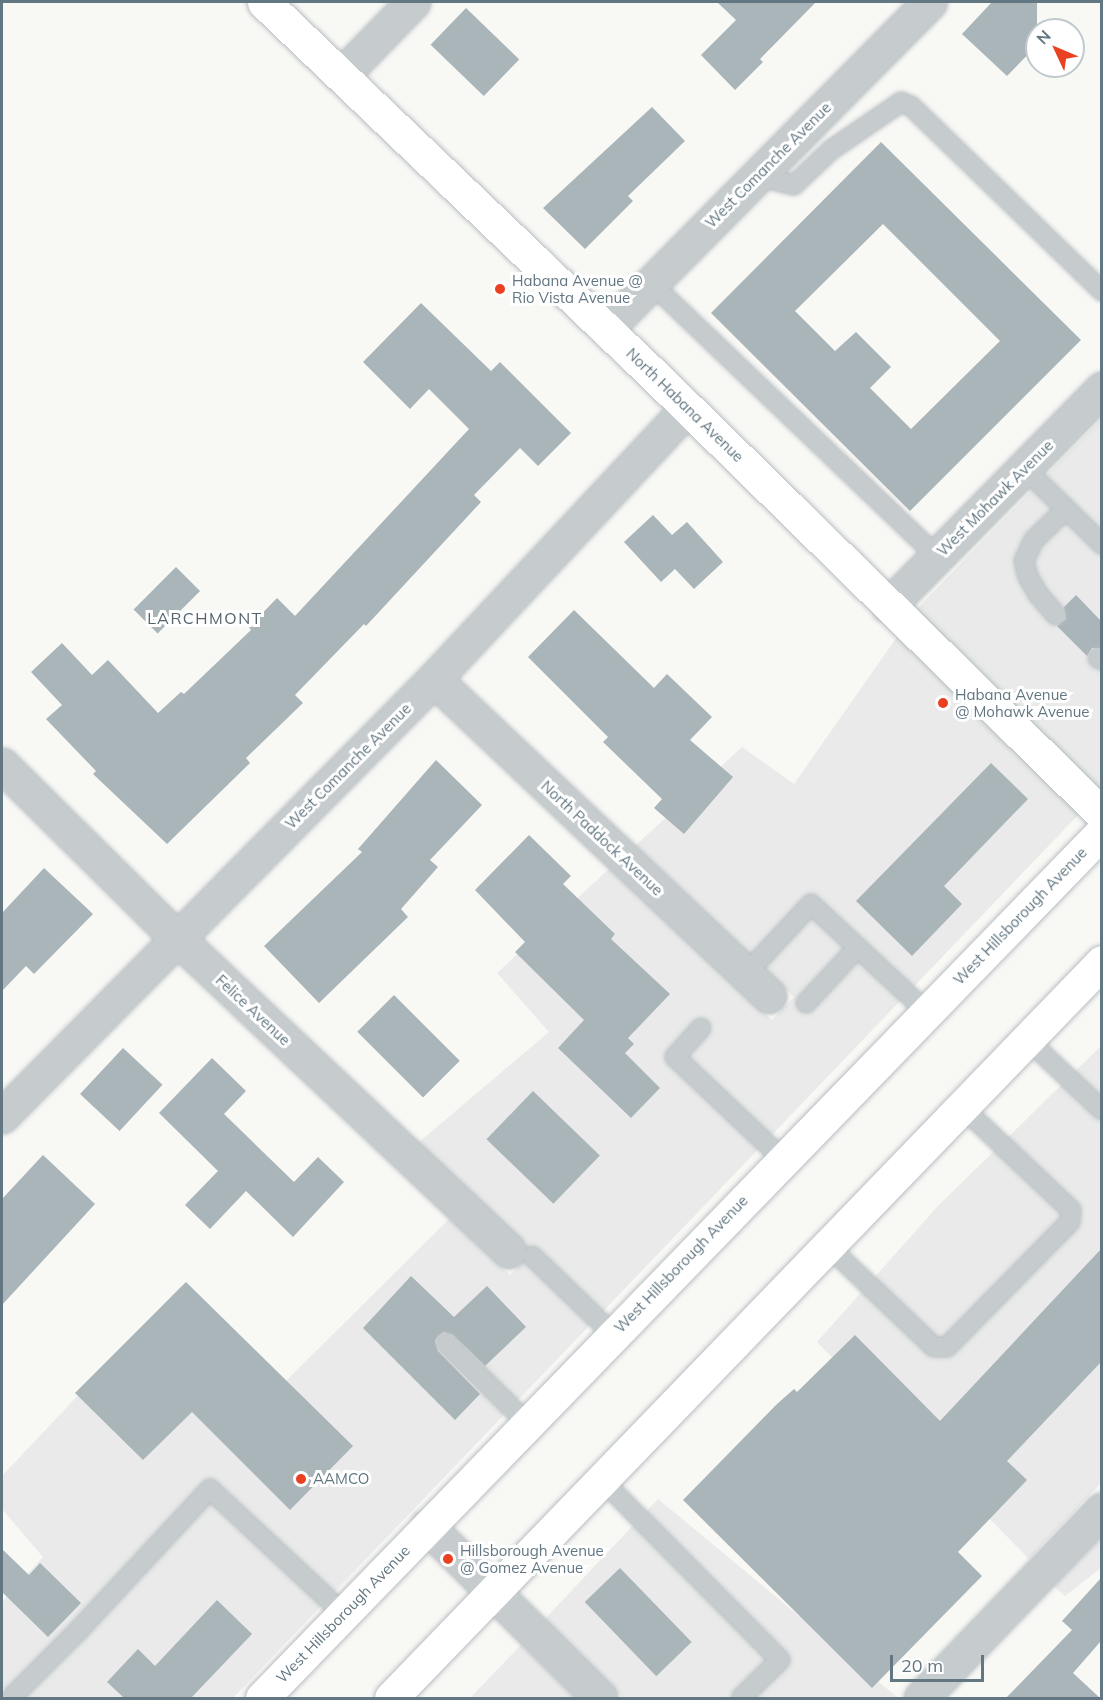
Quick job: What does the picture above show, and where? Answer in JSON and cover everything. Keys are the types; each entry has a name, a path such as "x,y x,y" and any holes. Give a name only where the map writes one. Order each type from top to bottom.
{"main road":[{"name":"North Habana Avenue","path":"264,2 688,408 1101,814"},
{"name":"West Hillsborough Avenue","path":"262,1698 1101,832"},
{"path":"391,1698 1101,962"}],"street":[{"path":"342,76 413,2"},
{"name":"West Comanche Avenue","path":"606,329 930,2"},
{"name":"West Mohawk Avenue","path":"888,606 1101,389"},
{"name":"West Comanche Avenue","path":"2,1116 434,680 688,408"},
{"name":"North Paddock Avenue","path":"434,680 769,996"},
{"name":"Felice Avenue","path":"2,765 177,938 520,1253"},
{"path":"921,1698 1101,1510"},
{"path":"427,1526 600,1698"}],"lane":[{"path":"757,176 794,184 831,150 901,102 911,106 1101,291"},
{"path":"811,122 831,150"},
{"path":"651,283 937,556"},
{"path":"1024,468 1101,544"},
{"path":"1056,615 1038,594 1028,577 1024,561 1034,540 1066,509"},
{"path":"757,962 812,904 927,1012"},
{"path":"806,1003 858,947"},
{"path":"701,1028 675,1057 783,1159"},
{"path":"1027,1039 1098,1099"},
{"path":"828,1246 934,1347 947,1347 1070,1222 1071,1210 962,1107"},
{"path":"520,1253 613,1334"},
{"path":"446,1343 527,1423"},
{"path":"602,1480 780,1660 741,1698"},
{"path":"11,1698 210,1489 344,1613"}],"shaded area":[{"path":"1101,419 1101,791 916,610"},
{"path":"897,637 1079,814 233,1698 13,1698 2,1687 2,1602 43,1557 2,1509 2,1476 181,1286 284,1383 450,1218 510,1275 533,1252 418,1143 549,1032 497,973 610,868 772,1020 794,997 635,846 742,747 794,784"},
{"path":"1101,1046 1101,1483 1029,1559 817,1342 937,1207"},
{"path":"658,1499 897,1697 623,1698 543,1621"},
{"path":"1101,1536 1101,1568 1065,1596 1054,1586"},
{"path":"521,1645 576,1698 470,1698"}],"building":[{"path":"717,2 816,2 760,59 763,62 735,90 701,55 736,20"},
{"path":"992,2 1037,2 1037,18 1025,18 1025,57 1007,76 962,34"},
{"path":"466,8 519,59 484,96 431,45"},
{"path":"652,107 685,141 628,196 633,201 585,249 543,208"},
{"path":"881,142 1081,340 910,511 711,313","holes":["883,224 1000,341 911,429 870,388 891,367 856,332 835,351 795,311"]},
{"path":"421,303 491,371 500,362 571,433 538,466 520,448 474,495 481,502 366,626 364,624 295,695 303,703 246,758 250,763 167,844 93,774 96,771 46,719 62,705 31,672 62,643 92,675 108,660 158,713 181,692 184,694 251,630 249,627 277,598 295,616 469,429 429,389 410,409 363,362"},
{"path":"653,515 672,535 687,522 723,562 694,589 675,569 661,582 624,542"},
{"path":"176,567 200,591 158,633 134,609"},
{"path":"1076,595 1101,621 1101,648 1092,648 1087,656 1057,626 1066,619 1064,607"},
{"path":"574,610 654,688 667,674 712,717 690,740 733,777 684,834 654,808 662,799 603,742 608,737 528,657"},
{"path":"436,760 482,805 430,860 438,867 401,909 408,917 319,1003 264,946 362,852 358,849"},
{"path":"991,763 1028,799 944,886 962,904 912,956 856,901"},
{"path":"529,835 571,876 563,884 615,934 611,939 670,994 628,1038 634,1044 625,1053 660,1088 631,1118 558,1048 584,1020 515,952 525,942 475,890"},
{"path":"44,868 93,914 34,974 26,966 2,991 2,913"},
{"path":"394,995 460,1061 423,1098 357,1032"},
{"path":"123,1048 162,1085 120,1131 80,1094"},
{"path":"212,1058 246,1091 224,1114 294,1182 318,1157 344,1182 293,1237 246,1191 210,1229 185,1205 218,1171 159,1113"},
{"path":"533,1091 600,1156 553,1204 486,1139"},
{"path":"43,1155 95,1204 2,1305 2,1199"},
{"path":"1101,1249 1101,1362 1007,1461 1027,1480 958,1552 982,1576 872,1688 683,1500 777,1404 794,1389 797,1392 855,1335 940,1421"},
{"path":"411,1276 454,1317 487,1286 526,1327 485,1366 453,1335 444,1332 438,1336 435,1341 438,1351 480,1394 455,1420 363,1328"},
{"path":"186,1282 353,1446 290,1510 192,1412 143,1460 75,1393"},
{"path":"2,1549 29,1575 40,1563 81,1603 48,1637 2,1592"},
{"path":"620,1568 692,1642 656,1676 585,1602"},
{"path":"1101,1578 1101,1641 1073,1673 1100,1698 1006,1698 1072,1630 1062,1621"},
{"path":"217,1600 252,1634 191,1698 124,1698 107,1682 138,1649 155,1666"}],"place":[{"name":"Habana Avenue @ Rio Vista Avenue","path":"500,289"},
{"name":"Habana Avenue @ Mohawk Avenue","path":"943,703"},
{"name":"AAMCO","path":"301,1479"},
{"name":"Hillsborough Avenue @ Gomez Avenue","path":"448,1559"}],"district":[{"name":"LARCHMONT","path":"205,618"}]}
